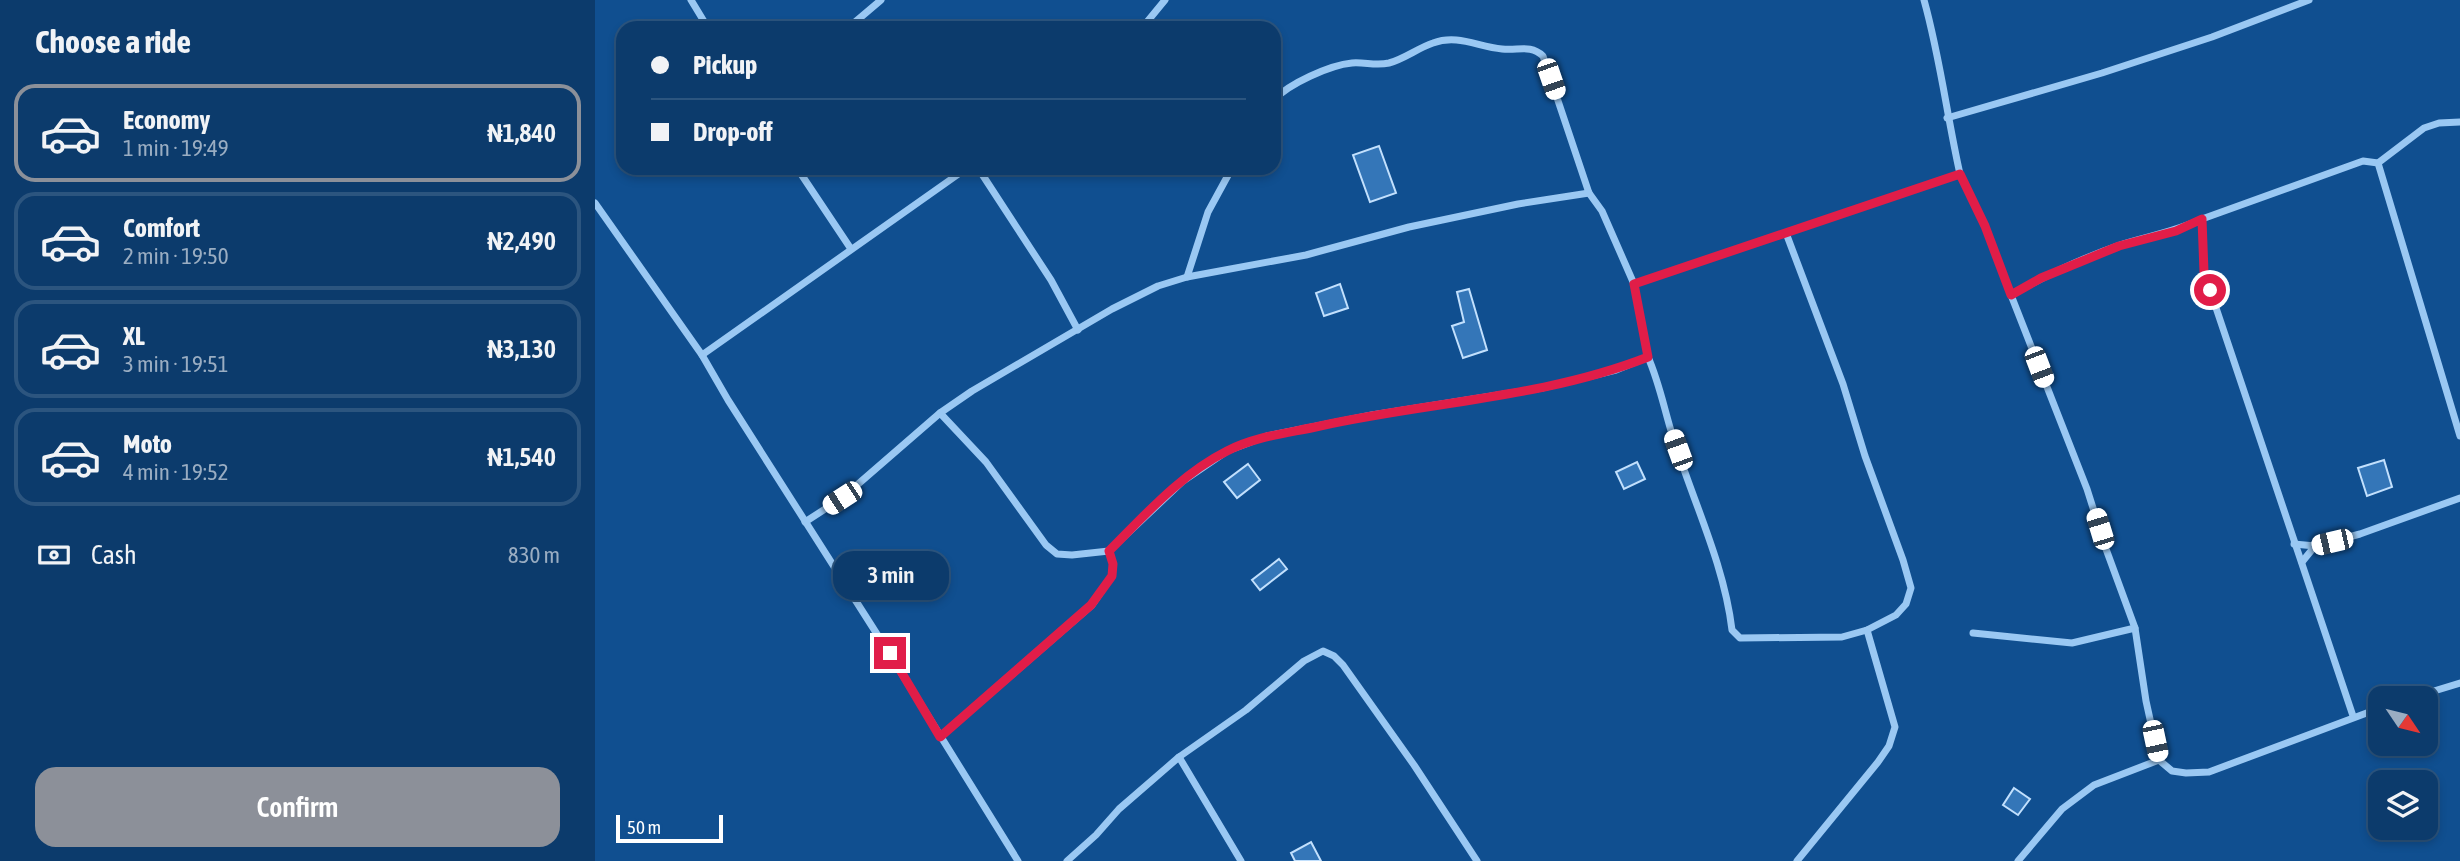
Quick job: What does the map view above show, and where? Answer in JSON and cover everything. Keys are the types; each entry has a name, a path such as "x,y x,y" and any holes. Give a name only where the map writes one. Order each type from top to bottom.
{"street":[{"path":"691,0 704,21"},
{"path":"856,21 881,0"},
{"path":"1148,21 1165,0"},
{"path":"1924,0 1933,31 1947,118 1960,174 1985,226 2087,489 2135,628 2159,760 2172,771 2209,772 2368,712"},
{"path":"1947,118 2102,73 2212,37 2309,0"},
{"path":"1281,94 1295,83 1352,63 1372,66 1392,62 1436,42 1456,39 1504,50 1531,49 1543,57 1589,193 1602,211 1634,284 1648,357 1726,591 1732,630 1740,638 1842,637 1867,630 1896,615 1906,604 1911,588 1843,384 1786,233"},
{"path":"2011,295 2041,278 2119,246 2176,231 2202,219 2352,165 2363,162 2378,163 2424,128 2439,123 2460,122"},
{"path":"2378,163 2460,436"},
{"path":"1634,284 1960,174"},
{"path":"802,175 851,249"},
{"path":"702,355 957,175"},
{"path":"983,175 1051,280 1078,330"},
{"path":"1187,277 1208,212 1228,175"},
{"path":"805,522 842,498 940,413 1027,358 1158,286 1187,277 1306,254 1409,227 1518,204 1589,193"},
{"path":"595,203 702,355 1018,861"},
{"path":"2202,219 2204,272 2353,716"},
{"path":"940,413 986,462 1046,545 1057,554 1072,555 1109,551 1183,481 1227,451 1267,436 1372,415 1542,388 1616,370 1648,357"},
{"path":"2294,544 2315,546 2360,534 2460,498"},
{"path":"2302,562 2315,546"},
{"path":"940,737 1091,605 1112,576 1113,564 1109,551"},
{"path":"1973,632 2071,643 2135,628"},
{"path":"1797,861 1878,762 1889,746 1895,727 1867,630"},
{"path":"1067,861 1096,835 1119,809 1179,757 1246,710 1304,661 1323,652 1334,656 1343,665 1414,765 1477,861"},
{"path":"2438,690 2460,683"},
{"path":"1179,757 1241,861"},
{"path":"2018,861 2062,809 2094,785 2159,760"}],"building":[{"path":"1379,146 1396,193 1370,202 1353,155"},
{"path":"1340,284 1348,308 1324,316 1316,293"},
{"path":"1469,289 1487,350 1463,358 1452,326 1464,322 1457,292"},
{"path":"2384,460 2392,487 2367,496 2358,468"},
{"path":"1637,462 1645,479 1624,489 1616,472"},
{"path":"1248,464 1260,480 1237,498 1224,482"},
{"path":"1279,559 1287,569 1260,590 1252,580"},
{"path":"2014,788 2030,799 2018,815 2003,805"},
{"path":"1311,842 1321,861 1295,861 1291,853"}],"route":[{"path":"890,653 940,737 1076,620 1105,588 1112,576 1113,564 1109,551 1157,503 1183,481 1227,451 1267,436 1372,415 1542,388 1616,370 1648,357 1634,284 1960,174 1985,226 2011,295 2041,278 2119,246 2176,231 2202,219 2204,272 2210,290"}]}
